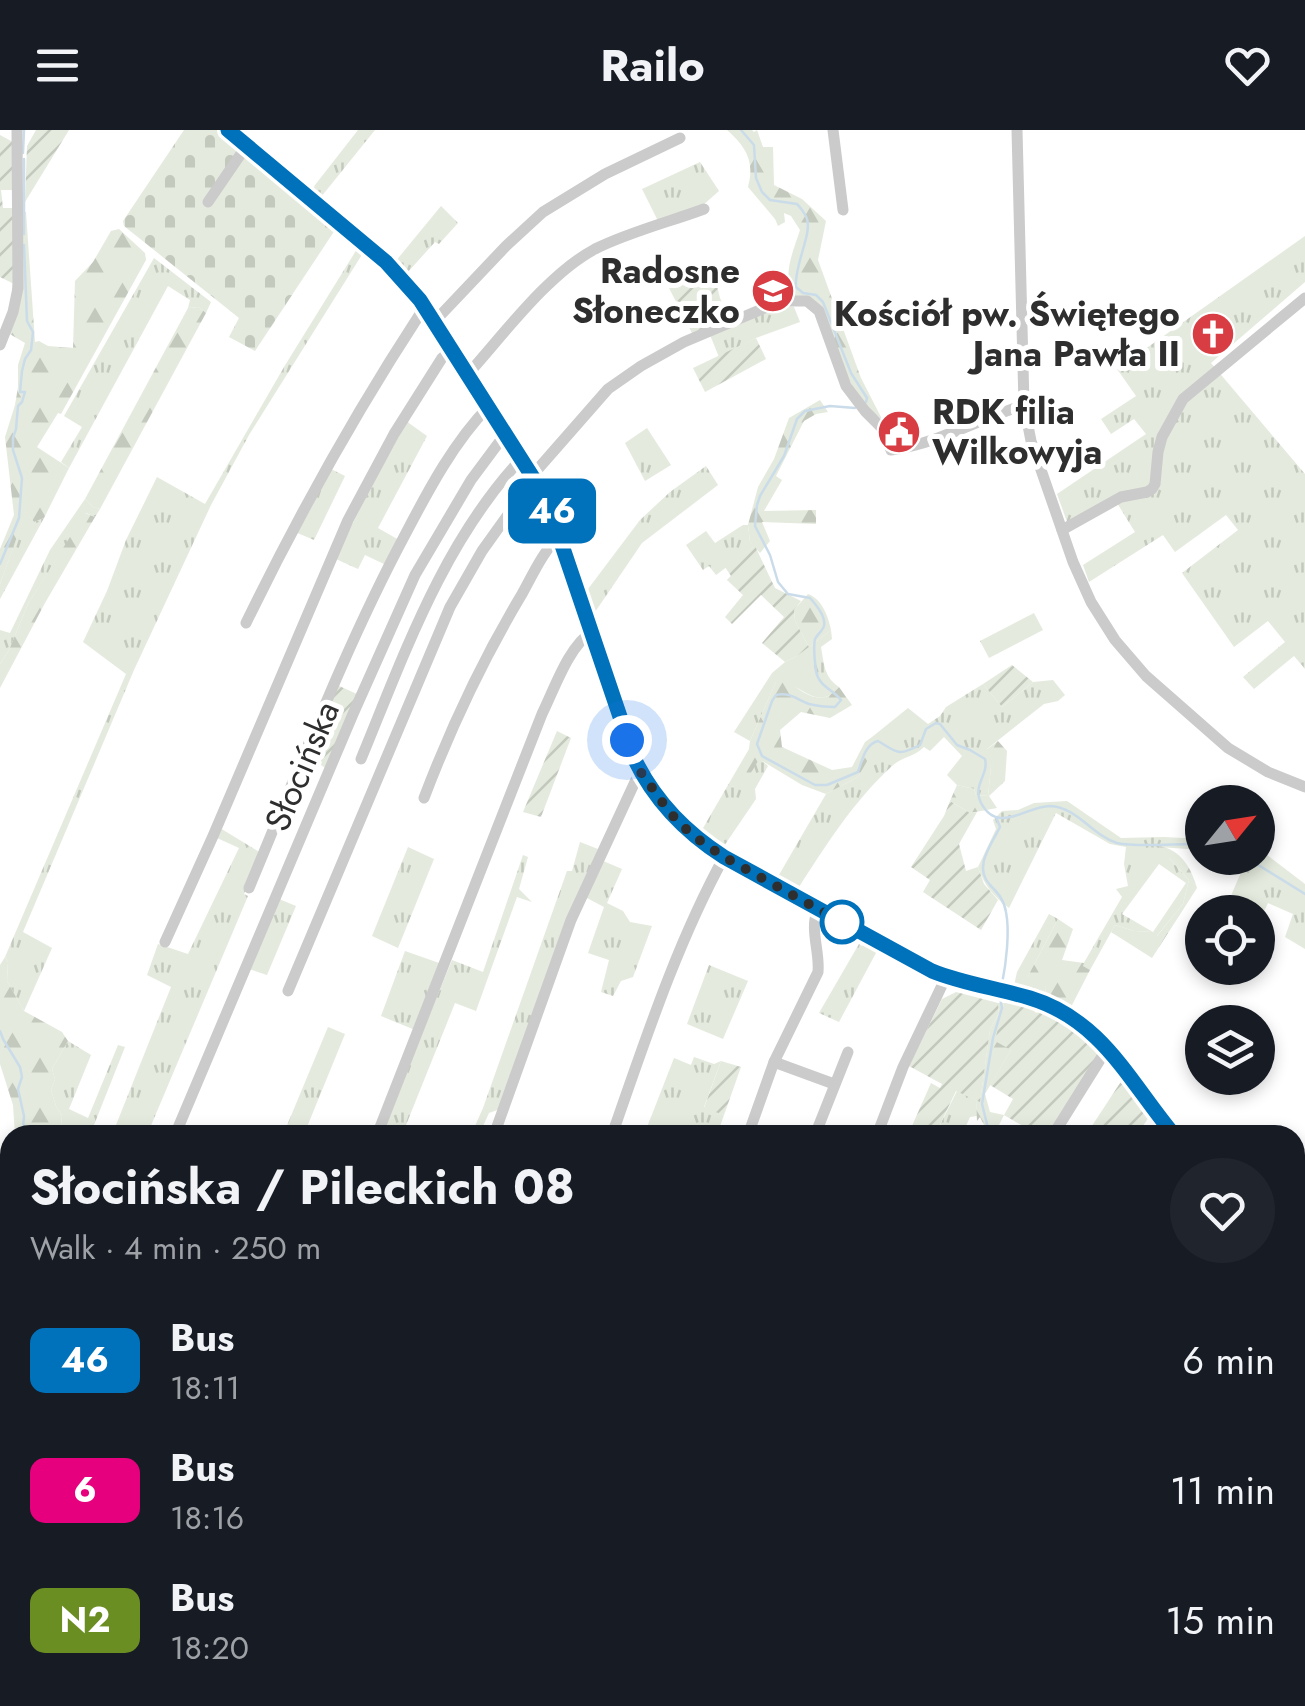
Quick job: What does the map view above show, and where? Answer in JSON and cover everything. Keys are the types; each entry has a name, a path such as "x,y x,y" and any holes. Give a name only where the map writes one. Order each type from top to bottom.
{"street":[{"path":"0,345 18,288 17,130"},
{"path":"228,130 386,262 426,309 546,498 624,733 640,771 680,824 724,857 946,977 1029,998 1086,1027 1108,1047 1166,1125"},
{"path":"832,130 843,210"},
{"path":"1017,130 1024,405 1062,530 1091,602 1140,670 1228,748 1268,772 1305,787"},
{"path":"434,322 543,212 605,174 680,138"},
{"path":"208,202 247,145"},
{"path":"468,374 567,268 609,243 704,209"},
{"path":"1062,530 1121,496 1152,489 1162,436 1182,399 1305,298"},
{"path":"288,990 450,607 533,475 608,389 684,342 785,301 807,301 819,311 846,386 884,430 891,450 945,437 1024,405"},
{"path":"246,623 335,451 398,347 426,309"},
{"path":"164,942 348,520 394,434 442,358 452,349"},
{"path":"249,888 372,595 438,473 489,406"},
{"name":"Słocińska","path":"179,1125 415,575 471,480 506,433"},
{"path":"361,760 424,608 472,524 522,458"},
{"path":"424,798 446,739 486,658 560,535"},
{"path":"381,1125 542,714 576,647 592,632"},
{"path":"498,1125 571,920 640,771"},
{"path":"616,1125 676,960 724,857"},
{"path":"752,1125 774,1062 818,972 813,930 818,908"},
{"path":"880,1125 946,977"},
{"path":"1059,1125 1108,1047"},
{"path":"819,1125 848,1052"},
{"path":"774,1062 834,1084"}],"green space":[{"path":"36,130 69,130 25,202 27,146"},
{"path":"184,130 218,130 335,230 255,351 229,337 239,318 124,226 123,221"},
{"path":"358,130 375,130 321,197 313,189 315,185"},
{"path":"727,130 757,130 763,147 773,147 774,185 802,199 826,221 818,260 861,378 882,419 852,385 826,320 791,290 789,270 800,230 791,216 784,213 785,222 778,226 748,187 747,155"},
{"path":"0,135 13,142 14,190 1,190 3,208 14,208 14,284 0,277"},
{"path":"700,162 719,191 702,206 658,221 642,189"},
{"path":"441,206 458,223 407,273 395,262"},
{"path":"20,211 26,212 35,342 73,348 75,281 93,262 111,231 119,229 145,253 146,260 61,414 58,413 37,447 69,468 44,518 34,522 26,512 0,584 0,549 14,515 5,437 15,405 18,365 25,343 8,333"},
{"path":"1305,236 1305,282 1211,363 1305,474 1305,669 1294,656 1254,689 1243,677 1285,642 1268,621 1234,647 1182,573 1238,530 1226,515 1175,552 1163,535 1089,582 1083,565 1135,532 1117,503 1070,530 1057,494 1146,434 1134,419 1111,434 1101,419 1136,396 1117,369"},
{"path":"357,249 363,253 249,435 211,505 134,670 23,932 52,948 24,1011 7,981 5,957 126,674 83,642 126,540 157,477 205,504"},
{"path":"154,258 211,302 206,313 199,307 188,308 190,300 168,286 69,468 61,462 82,427 64,416"},
{"path":"714,274 730,321 693,335 669,288"},
{"path":"783,306 794,307 800,322 719,357 710,335"},
{"path":"199,307 206,313 100,509 93,507 85,499 188,308"},
{"path":"756,338 766,359 705,392 693,368"},
{"path":"820,400 828,412 804,421 776,476 782,480 764,511 816,510 816,524 762,522 770,541 760,553 750,542 748,525 758,487 774,459 789,418"},
{"path":"406,421 427,436 378,528 399,540 386,565 365,555 358,569 336,559 337,553"},
{"path":"647,428 671,465 645,481 625,443"},
{"path":"706,466 718,485 642,543 591,615 585,593 640,520"},
{"path":"329,468 345,476 314,540 295,532"},
{"path":"85,499 100,509 95,517 86,513 28,604 0,664 0,630 10,633 50,550"},
{"path":"26,511 34,522 44,518 0,599 0,584"},
{"path":"85,513 95,517 0,688 0,664 28,604"},
{"path":"748,525 750,542 755,546 716,575 709,566 703,570 686,545 706,531 715,543"},
{"path":"755,546 775,588 801,601 794,610 795,621 809,647 785,662 762,643 784,617 761,595 732,624 725,617 743,595 727,580 731,576 725,567"},
{"path":"808,594 821,604 831,630 809,647 795,621 794,610"},
{"path":"1034,613 1043,630 989,658 980,641"},
{"path":"831,630 832,639 821,647 828,674 839,687 831,694 816,697 776,682 750,741 734,732 772,673"},
{"path":"1012,665 1033,682 1002,707 983,684"},
{"path":"1053,680 1065,695 1044,704 987,749 991,767 988,796 976,795 974,789 957,785 947,775 962,756 944,737 930,751 924,747 895,764 878,780 841,824 799,887 795,890 776,880 826,794 858,777 880,737 872,737 908,708 928,724 946,707 983,684 1002,707 1033,682"},
{"path":"787,681 820,698 839,687 852,705 830,718 801,712 780,730 782,747 832,770 852,767 865,742 881,737 858,777 826,794 802,785 759,759 745,779 732,787 728,785 749,749 776,682"},
{"path":"337,685 359,695 327,769 307,756"},
{"path":"557,731 571,738 541,817 523,812"},
{"path":"998,741 1007,751 1005,781 989,796 997,808 970,813 950,801 957,785 974,789 976,795 988,796 991,767 986,750"},
{"path":"759,758 768,766 755,789 756,799 719,848 699,835 728,785 733,787"},
{"path":"950,801 970,813 977,812 959,844 966,871 978,867 984,884 998,900 981,930 923,892 930,880 911,867"},
{"path":"1067,801 1121,838 1185,838 1185,849 1159,847 1189,880 1183,904 1156,937 1153,932 1115,925 1090,970 1082,966 1122,897 1116,889 1128,886 1126,847 1110,844 1056,813 1009,908 994,894 978,867 996,829 993,820 1002,811 1034,803","holes":["1159,864 1186,883 1153,932 1122,914"]},
{"path":"220,828 261,853 244,894 248,896 151,1125 116,1125 171,987 147,975 158,944 188,954 239,848 217,838"},
{"path":"580,842 598,849 500,1109 489,1113 484,1125 475,1125 567,871 572,871"},
{"path":"1159,846 1184,861 1185,875 1193,875 1197,888 1192,895 1185,895 1189,880 1169,858 1160,859"},
{"path":"408,847 434,859 398,948 372,936"},
{"path":"523,855 528,857 519,889 532,902 517,897 476,1011 455,1003 406,1125 384,1125 452,960 483,972"},
{"path":"601,860 622,869 607,903 623,911 630,922 652,926 633,977 621,981 613,996 601,992 609,960 588,953 604,907 585,897"},
{"path":"1275,861 1305,884 1305,949 1285,937 1293,914 1275,906 1275,895 1231,895 1240,875 1275,875"},
{"path":"1185,896 1185,907 1152,958 1111,932 1115,925 1157,936"},
{"path":"279,899 296,906 267,975 249,969"},
{"path":"1049,914 1058,919 1028,976 1046,987 1045,997 1013,990 1017,972"},
{"path":"1058,919 1073,929 1062,960 1084,963 1090,970 1071,1007 1045,997 1046,987 1028,976"},
{"path":"859,944 877,951 839,1022 819,1013"},
{"path":"405,951 442,964 415,1030 381,1016"},
{"path":"5,957 7,981 24,1011 62,1032 68,1041 52,1069 55,1079 51,1090 62,1116 61,1125 14,1125 13,1105 0,1064 0,965"},
{"path":"709,965 748,981 723,1039 687,1024"},
{"path":"956,992 998,1003 999,1013 990,1030 980,1102 956,1091 940,1125 912,1125 931,1083 940,1088 942,1084 909,1066 942,999"},
{"path":"998,1003 1004,1003 1002,1013 1011,1050 985,1094 990,1112 1004,1115 999,1125 984,1125 980,1117 977,1121 976,1100 980,1101 990,1030 999,1013"},
{"path":"1004,1003 1032,1008 1037,1013 1039,1010 1101,1051 1056,1125 1021,1125 1004,1115 1013,1099 990,1085 1011,1050 995,1041"},
{"path":"328,1027 345,1034 308,1125 287,1125"},
{"path":"68,1041 91,1055 69,1109 88,1118 118,1045 125,1047 94,1125 61,1125 62,1116 51,1090 55,1079 52,1069"},
{"path":"694,1057 714,1064 721,1061 704,1107 724,1115 720,1125 648,1125 674,1058 691,1065"},
{"path":"721,1061 741,1067 724,1115 704,1108"},
{"path":"1122,1080 1149,1117 1144,1125 1093,1125"},
{"path":"957,1091 976,1100 977,1116 970,1117 966,1125 940,1125"}],"waterway":[{"path":"23,153 24,130"},
{"path":"741,130 754,145 756,178 762,192 770,200 797,204 806,217 808,226 796,287 823,302 866,402"},
{"path":"24,159 24,234"},
{"path":"0,564 19,518 22,478 13,438 18,406 25,392 20,392 22,371 33,332 27,321 24,245"},
{"path":"855,408 830,406 805,411 797,419 784,456 757,505 755,526 778,582 788,594 810,598 822,615 824,626 814,642 816,671 823,684 841,700 835,707 825,707 789,695 776,695 757,744 762,756 815,785 827,785 858,772 874,743 906,751 920,745 926,729 936,723 957,745 985,759 979,797 996,817 1050,806 1068,811 1117,843 1185,844"},
{"path":"996,817 1000,827 985,856 983,871 1006,912 1008,938 1002,984"},
{"path":"1274,875 1305,894"},
{"path":"987,1125 982,1104 1002,1008 1000,998"},
{"path":"0,1031 20,1067 18,1089 23,1125"}],"bus line":[{"name":"46","path":"228,130 386,262 420,300 546,498 634,758 680,824 724,857 932,971 1029,998 1071,1017 1108,1047 1165,1125"}],"place":[{"name":"Radosne Słoneczko","path":"773,291"},
{"name":"Kościół pw. Świętego Jana Pawła II","path":"1213,334"},
{"name":"RDK filia Wilkowyja","path":"899,432"}],"route":[{"path":"627,740 640,771 670,813 692,835 845,924 842,922"}]}
